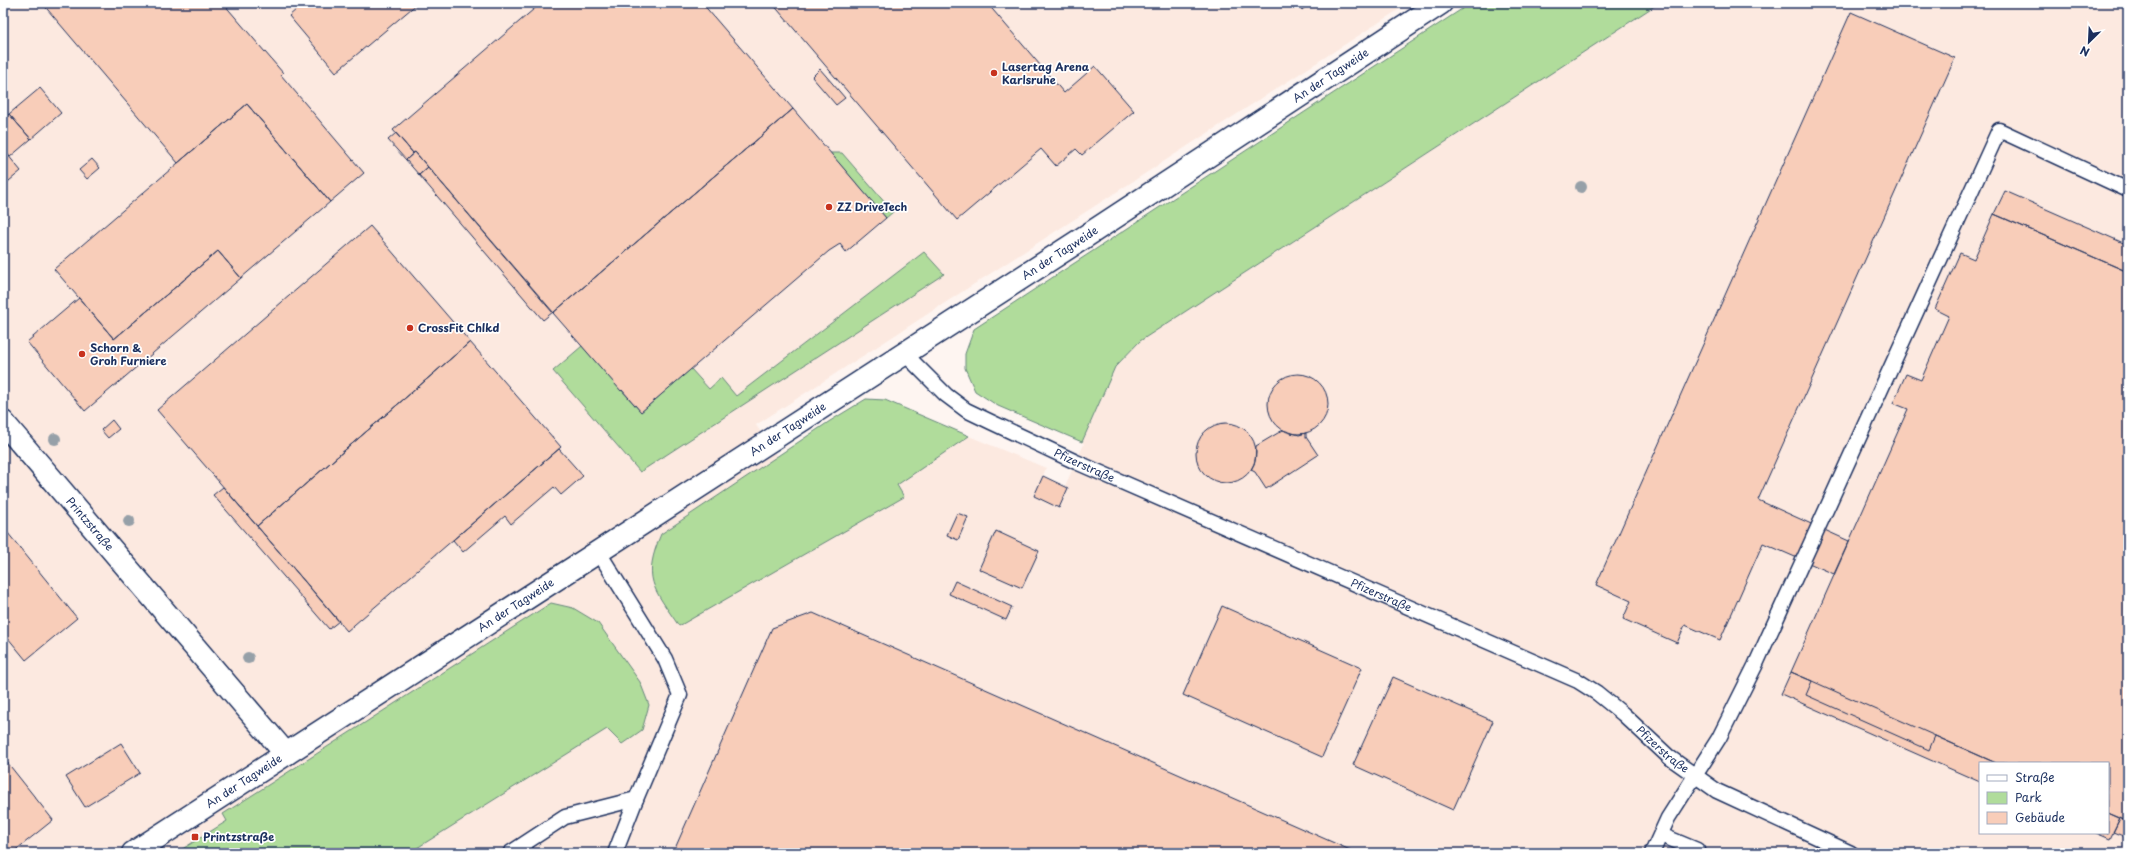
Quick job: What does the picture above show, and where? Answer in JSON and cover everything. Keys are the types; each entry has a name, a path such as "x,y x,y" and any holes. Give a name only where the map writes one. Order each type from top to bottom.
{"main road":[{"name":"An der Tagweide","path":"133,853 1441,3"},
{"name":"Printzstraße","path":"3,422 286,754"}],"lane":[{"path":"1652,853 1668,818 1719,738 1755,666 1999,130 2128,190"},
{"name":"Pfizerstraße","path":"904,353 946,395 966,410 1076,462 1578,681 1597,693 1669,757 1717,791 1851,853"},
{"path":"598,551 665,659 680,695 615,853"},
{"path":"510,853 565,817 636,799"},
{"path":"1661,835 1697,850 1696,853"}],"shaded area":[{"path":"3,3 1409,3 756,425 831,537 904,497 897,485 969,436 1046,468 1043,476 1065,486 1084,444 1082,442 1115,367 1140,341 1659,3 2128,3 2128,853 3,853"}],"green space":[{"path":"1471,3 1659,3 1140,341 1115,367 1082,442 998,406 975,391 965,368 965,354 974,329"},
{"path":"830,153 842,153 893,212 886,218"},
{"path":"924,252 944,274 640,472 553,371 582,346 641,412 691,369 709,389 721,378 736,396"},
{"path":"866,399 885,400 969,436 897,485 904,497 679,626 657,592 651,573 655,549 661,534 830,421"},
{"path":"551,603 573,608 598,623 640,682 649,705 642,730 622,744 607,729 409,853 176,853 227,821 223,814"}],"building":[{"path":"42,3 223,3 283,73 281,75 364,173 330,202 247,104 178,163"},
{"path":"304,3 418,3 336,72 289,16"},
{"path":"541,3 702,3 793,109 553,313 415,152 413,153 393,130"},
{"path":"772,3 987,3 1064,93 1095,66 1134,111 1082,155 1076,149 1056,166 1041,149 957,220"},
{"path":"1297,3 1310,3 1302,10"},
{"path":"1851,12 1955,58 1758,500 1849,541 1834,574 1763,543 1720,640 1685,625 1677,643 1623,619 1631,601 1596,585"},
{"path":"820,69 845,98 836,105 812,77"},
{"path":"40,88 61,113 31,139 9,114"},
{"path":"247,104 330,202 241,278 218,251 114,339 54,269"},
{"path":"793,109 886,218 846,252 840,244 829,251 641,412 553,313"},
{"path":"9,114 31,139 10,157 3,149 3,119"},
{"path":"396,133 413,153 406,160 388,140"},
{"path":"3,149 21,171 3,186"},
{"path":"415,152 428,167 419,175 406,160"},
{"path":"92,159 100,168 87,179 79,170"},
{"path":"428,167 553,312 543,320 419,175"},
{"path":"2005,191 2128,245 2128,272 1994,214"},
{"path":"1994,214 2128,272 2128,822 2109,813 2109,762 1994,762 1935,736 1929,750 1806,695 1812,681 1791,672 1908,409 1893,403 1906,374 1921,380 1949,316 1935,309 1960,253 1974,259"},
{"path":"370,226 470,342 257,526 157,410"},
{"path":"218,251 241,278 85,411 27,342 79,298 114,339"},
{"path":"470,342 561,447 347,631 257,526"},
{"path":"1298,374 1315,379 1323,387 1328,404 1323,421 1315,429 1298,434 1281,429 1273,421 1268,404 1273,387 1281,379"},
{"path":"112,420 119,429 108,438 101,430"},
{"path":"1226,423 1243,428 1251,436 1256,453 1251,470 1243,478 1226,483 1209,478 1201,470 1196,453 1201,436 1209,428"},
{"path":"1283,430 1299,435 1306,433 1306,437 1318,455 1266,489 1255,472 1251,470 1255,462 1256,446"},
{"path":"559,449 583,476 561,495 554,487 511,524 505,516 463,552 453,540"},
{"path":"1043,476 1068,488 1059,508 1034,496"},
{"path":"223,487 339,621 329,629 213,495"},
{"path":"957,513 968,517 958,540 947,535"},
{"path":"3,527 77,618 26,660 3,632"},
{"path":"996,531 1039,551 1022,588 979,569"},
{"path":"955,581 1012,607 1006,620 949,594"},
{"path":"1222,606 1362,668 1322,757 1183,695"},
{"path":"813,613 1357,853 673,853 772,628"},
{"path":"1791,672 1994,762 1979,762 1979,782 1781,694"},
{"path":"1393,677 1493,721 1453,810 1353,765"},
{"path":"121,743 140,773 85,807 66,777"},
{"path":"3,757 53,820 12,853 3,853"},
{"path":"2109,813 2120,818 2110,839 2098,834 2109,834"},
{"path":"2120,818 2128,822 2128,838 2113,832"}],"place":[{"name":"Lasertag Arena Karlsruhe","path":"994,73"},
{"name":"ZZ DriveTech","path":"829,207"},
{"name":"CrossFit Chlkd","path":"410,328"},
{"name":"Schorn & Groh Furniere","path":"82,354"},
{"name":"Printzstraße","path":"195,837"}]}
